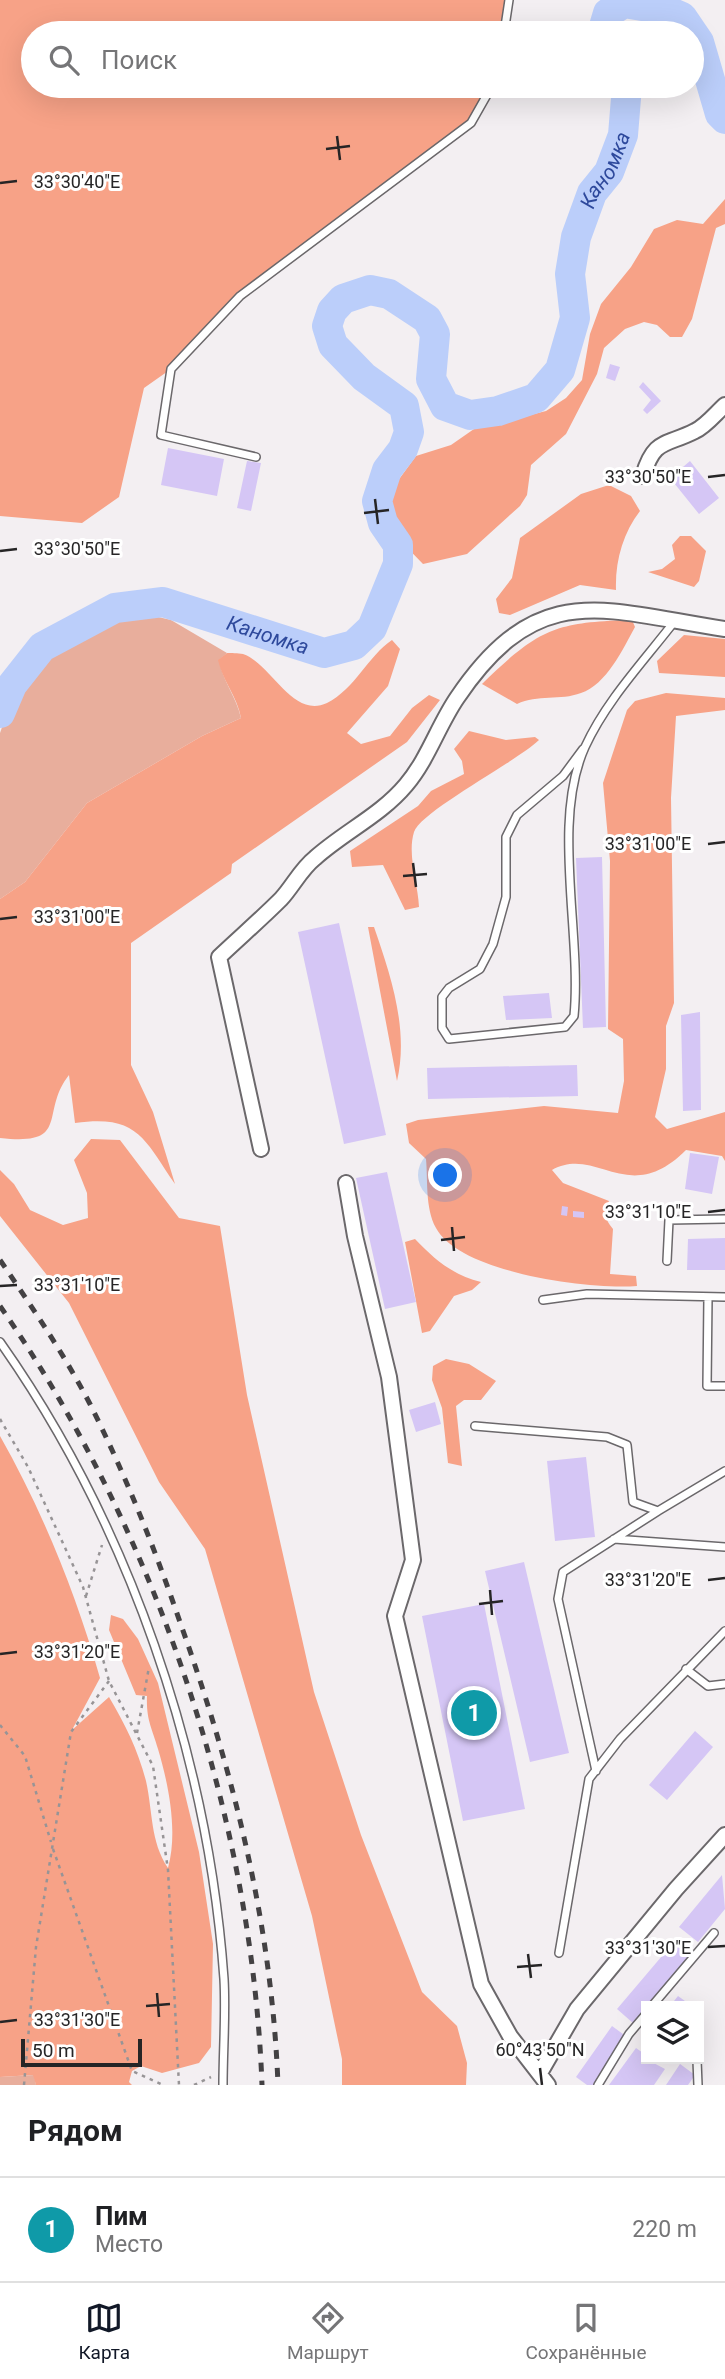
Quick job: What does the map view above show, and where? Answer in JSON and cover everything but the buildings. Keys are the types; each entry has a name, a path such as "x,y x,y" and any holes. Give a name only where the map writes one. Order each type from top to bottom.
{"street":[{"path":"643,476 649,456 672,438 696,431 725,405"},
{"path":"261,1149 219,957 281,898 312,860 387,804 404,787 421,766 450,709 476,671 522,631 542,620 578,610 641,613 725,629"},
{"path":"346,1183 355,1236 389,1377 412,1560 395,1616 481,1984 510,2036 544,2079 577,2009 676,1889 725,1835"}],"lane":[{"path":"506,21 509,0"},
{"path":"256,457 161,435 171,369 240,296 471,123 485,98"},
{"path":"583,750 569,823 574,1016 565,1027 449,1039 442,1028 442,997 449,988 480,969 493,944 506,897 506,837 517,815 563,776 583,750 599,718 675,621"},
{"path":"667,1261 669,1220 725,1219"},
{"path":"543,1300 587,1294 725,1297"},
{"path":"708,1297 707,1386 725,1386"},
{"path":"0,1342 69,1448 107,1529 153,1647 186,1752 215,1898 224,1981 223,2085"},
{"path":"475,1426 607,1437 627,1445 633,1502 658,1511"},
{"path":"596,1771 558,1599 563,1572 725,1471"},
{"path":"614,1539 725,1547"},
{"path":"559,1953 589,1779 620,1739 725,1631"},
{"path":"686,1669 708,1686 725,1684"},
{"path":"656,2001 714,1933"},
{"path":"597,2085 641,2020"},
{"path":"697,2064 698,2085"}],"path":[{"path":"0,1419 28,1467 86,1598 109,1681 153,1766 168,1870 179,2085"},
{"path":"86,1598 107,1529"},
{"path":"136,1734 153,1647"},
{"path":"24,2085 36,1947 71,1732 109,1681"},
{"path":"0,1725 25,1756 52,1846 132,2071 163,2085"},
{"path":"194,2085 223,2070"}],"shaded area":[{"path":"0,0 509,0 506,21 21,21 21,98 488,98 484,108 333,228 240,296 171,369 144,388 119,497 82,523 0,516"},
{"path":"725,199 725,224 716,228 692,319 682,337 670,337 657,325 644,322 625,329 604,348 597,374 566,434 531,465 527,495 520,506 467,554 423,564 390,530 386,497 416,456 451,445 474,429 546,411 566,398 582,380 590,334 601,304 631,267 654,229 677,220 703,224"},
{"path":"609,485 631,496 640,511 621,548 616,590 580,585 510,615 499,613 496,599 512,578 520,538 581,494"},
{"path":"680,536 691,536 706,551 699,581 694,587 648,572 662,569 675,559 672,545"},
{"path":"137,612 171,620 227,653 219,660 241,718 202,736 87,803 25,882 0,899 0,733 18,681 63,641 97,623"},
{"path":"632,620 635,627 613,665 590,689 581,693 533,699 517,704 482,684 518,652 548,632 583,623"},
{"path":"684,635 725,639 725,677 659,673 657,661"},
{"path":"392,640 400,649 388,686 347,733 361,744 390,736 412,708 429,695 440,700 407,742 232,864 231,873 131,943 131,1065 153,1112 175,1184 146,1143 126,1126 96,1121 75,1123 69,1075 60,1089 46,1132 37,1137 22,1139 0,1138 0,899 25,882 87,803 202,736 241,718 218,660 227,653 243,654 254,660 293,697 303,704 315,706 327,703 346,690"},
{"path":"666,693 725,698 725,710 676,716 671,798 674,1003 666,1026 666,1069 655,1117 667,1129 725,1112 725,1161 722,1156 686,1150 665,1166 647,1174 630,1175 584,1164 568,1164 552,1170 563,1183 609,1201 607,1219 613,1229 610,1274 636,1276 637,1286 589,1285 528,1275 471,1257 450,1244 436,1228 429,1203 426,1159 409,1143 406,1124 418,1120 544,1106 618,1113 624,1081 623,1039 608,1029 610,861 603,783 627,710 635,701"},
{"path":"469,731 506,740 535,737 539,740 420,823 412,841 419,907 405,910 383,865 352,867 350,851 418,806 431,791 464,774 462,761 454,749"},
{"path":"368,927 374,927 396,1003 401,1042 397,1081"},
{"path":"91,1139 120,1140 179,1218 220,1226 247,1395 314,1692 361,1835 422,1992 457,2026 467,2063 466,2085 342,2085 342,2059 312,1916 205,1549 159,1482 69,1303 0,1216 0,1170 14,1184 30,1210 63,1225 88,1218 87,1193 74,1160"},
{"path":"415,1239 445,1266 481,1282 472,1290 454,1296 430,1331 422,1333 405,1242"},
{"path":"446,1359 469,1364 496,1381 481,1400 464,1400 456,1406 462,1466 448,1463 442,1408 432,1380 433,1366"},
{"path":"0,1436 57,1554 100,1678 72,1730 109,1697 126,1727 139,1759 146,1781 155,1837 168,1868 172,1839 171,1809 162,1763 148,1718 147,1696 136,1695 109,1630 111,1615 123,1619 138,1639 158,1683 199,1852 213,1944 211,2047 199,2063 162,2073 141,2066 132,2071 129,2082 132,2085 36,2085 33,2075 0,2077"},
{"path":"34,2075 36,2085 0,2085 0,2077"}],"waterway":[{"name":"Каномка","path":"606,21 608,13 624,3 666,10 685,21"},
{"name":"Каномка","path":"704,59 720,114 725,119"},
{"name":"Каномка","path":"0,713 12,685 42,647 115,608 163,602 324,653 354,645 372,628 398,564 398,545 383,523 377,501 387,470 403,449 409,432 404,406 364,377 333,345 327,326 332,311 343,299 370,290 389,294 427,319 435,334 431,379 445,406 470,415 498,411 536,398 560,370 575,318 570,274 576,237 592,193 609,172 623,135 626,98"}],"railway":[{"path":"0,1260 59,1349 103,1431 150,1541 200,1681 233,1794 259,1909 268,1967 278,2085"},
{"path":"0,1306 55,1392 104,1483 148,1579 185,1677 215,1778 238,1880 254,1983 262,2085"}],"place":[{"name":"Пим","path":"474,1713"}]}
